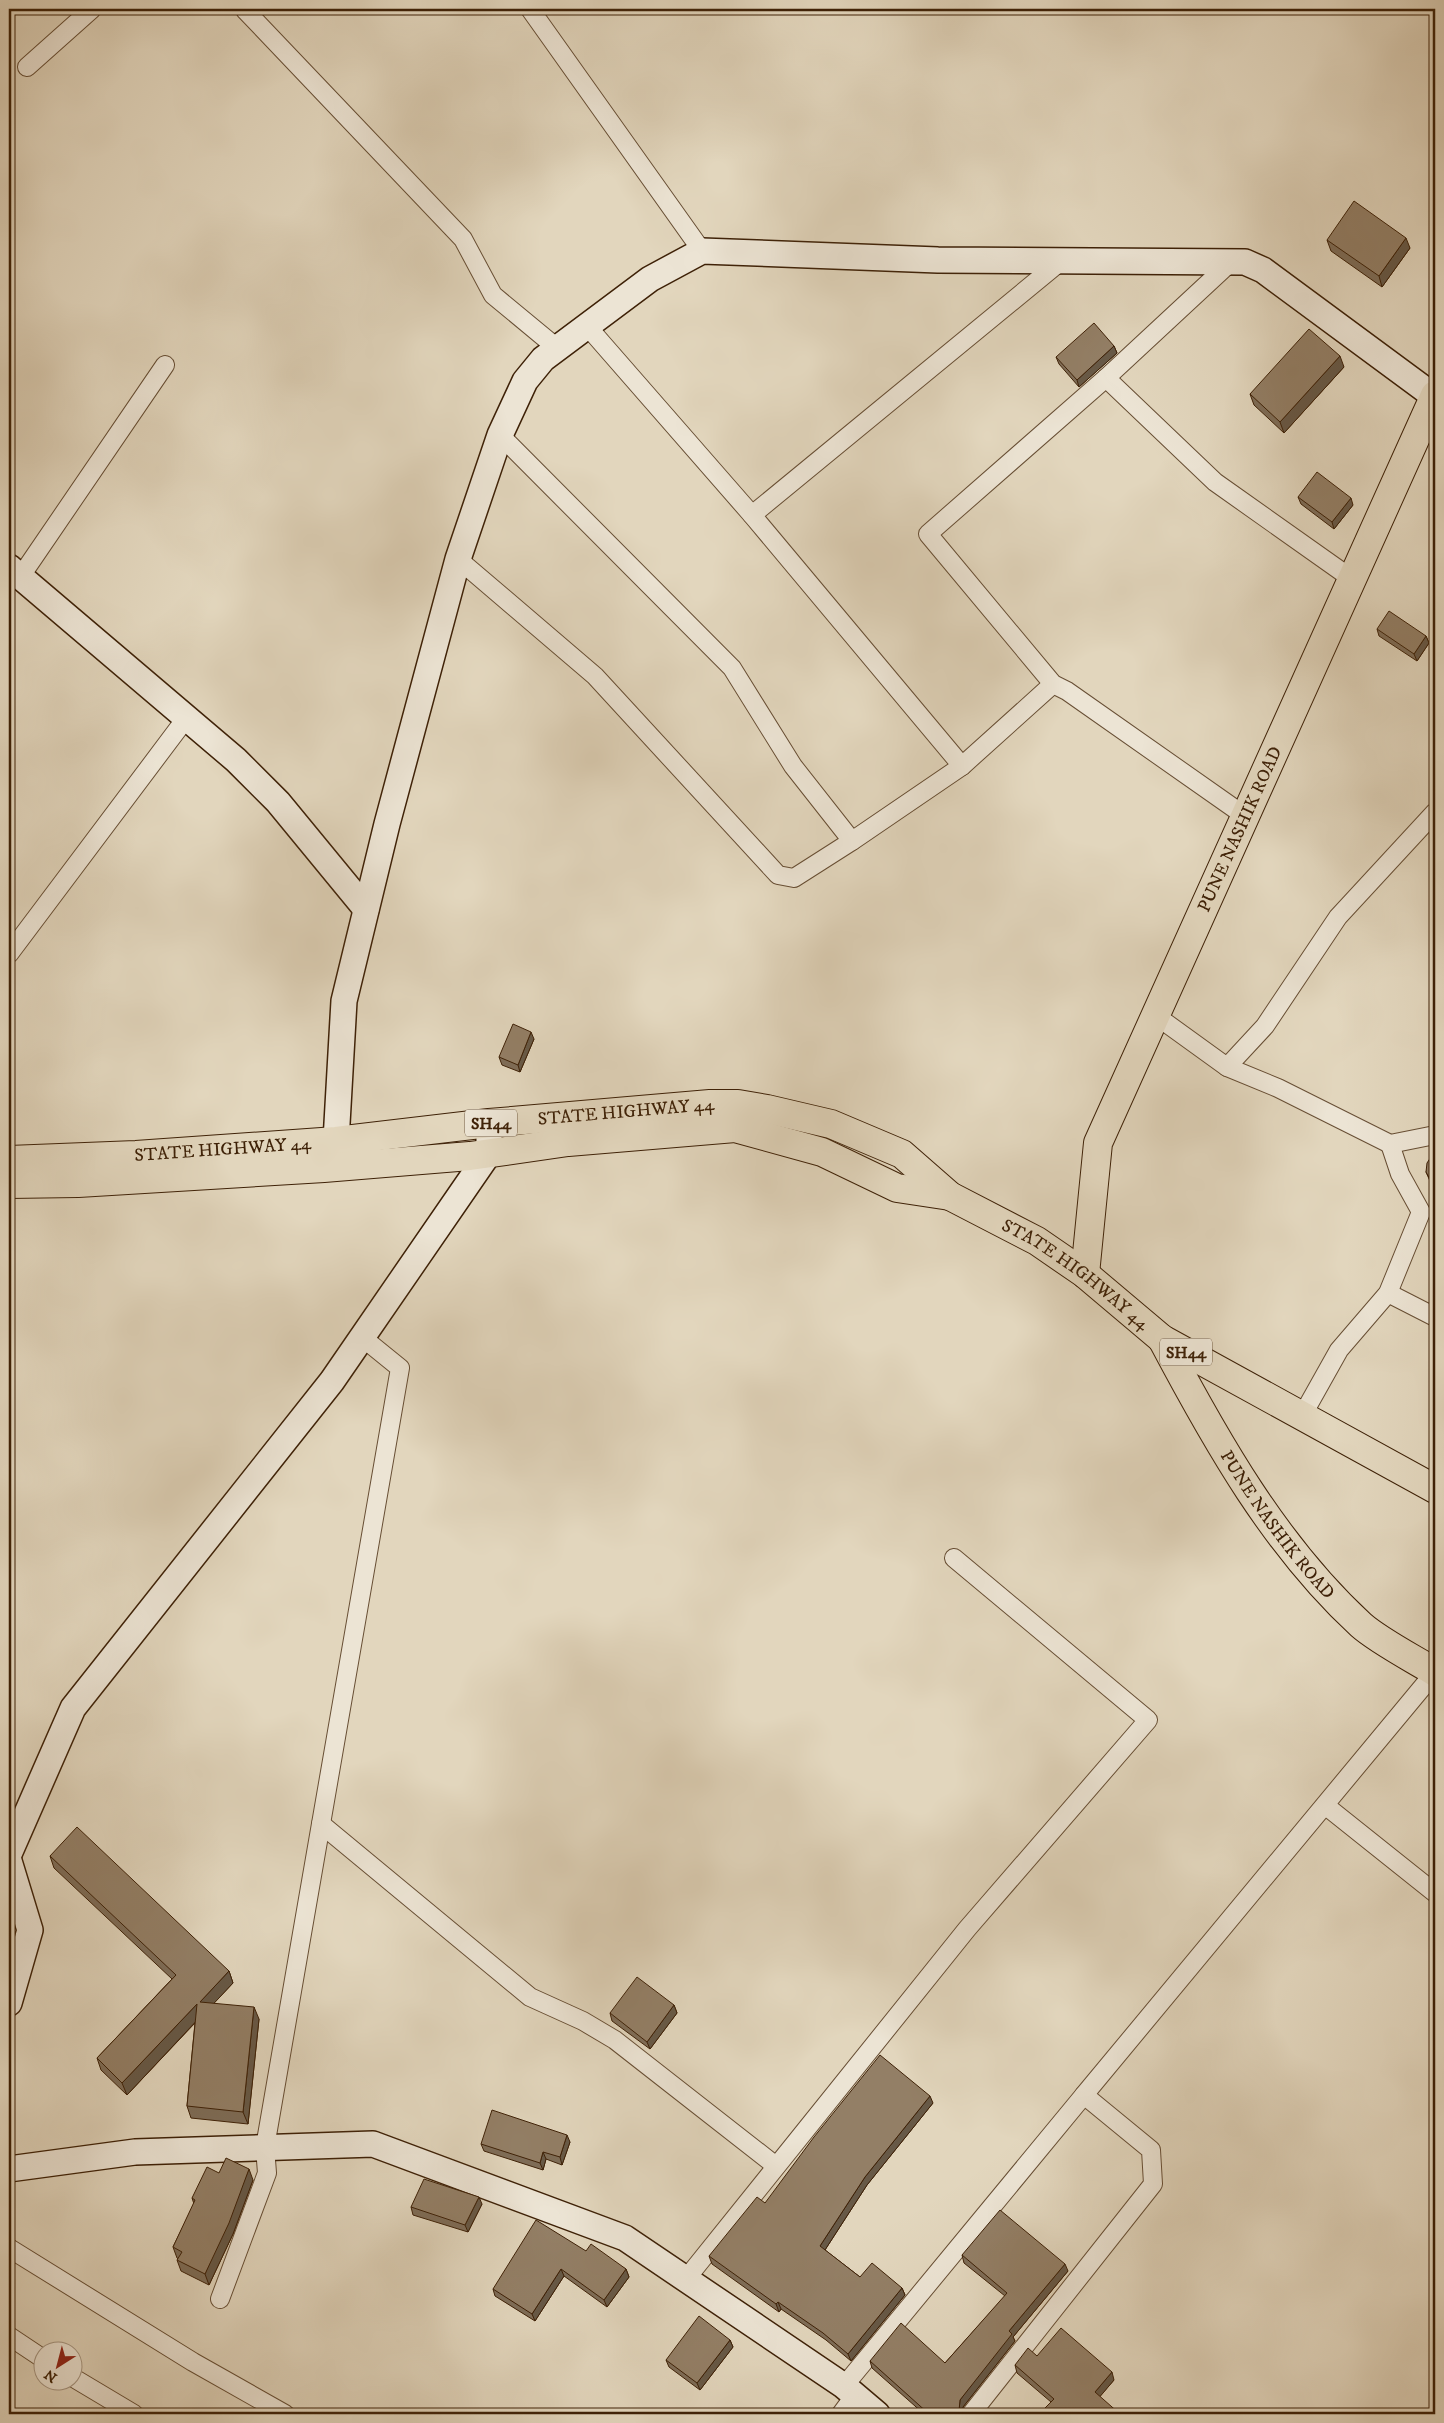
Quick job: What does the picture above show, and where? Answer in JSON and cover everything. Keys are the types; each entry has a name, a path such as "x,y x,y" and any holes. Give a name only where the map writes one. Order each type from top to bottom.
{"main road":[{"name":"PUNE NASHIK ROAD","path":"1085,1274 1098,1143 1435,396"},
{"name":"STATE HIGHWAY 44","path":"9,1184 78,1183 213,1176 337,1154 489,1123 710,1104 737,1116"},
{"name":"STATE HIGHWAY 44","path":"9,1160 136,1155 489,1153 737,1116 832,1124 902,1154 950,1196 1037,1241 1085,1274 1162,1339 1435,1489"},
{"name":"PUNE NASHIK ROAD","path":"1162,1339 1206,1421 1247,1486 1297,1558 1362,1626 1435,1672"}],"street":[{"path":"27,67 92,9"},
{"path":"530,9 702,251"},
{"path":"245,10 463,239 493,295 557,348"},
{"path":"337,1154 344,1001 366,909 458,559 500,435 525,381 543,359 650,279 702,251 928,259 1245,262 1263,270 1435,396"},
{"path":"752,515 1061,261"},
{"path":"1232,261 1106,378 928,534 1053,684 1066,690 1245,816"},
{"path":"587,326 752,515 962,766"},
{"path":"165,365 15,572 236,760 278,802 366,909"},
{"path":"1106,378 1216,482 1352,579"},
{"path":"500,435 732,668 793,766 852,841"},
{"path":"458,559 594,676 778,875 794,878 962,766 1053,684"},
{"path":"9,954 187,717"},
{"path":"1227,1067 1265,1026 1338,917 1435,812"},
{"path":"1155,1015 1227,1067 1278,1088 1390,1144 1435,1134"},
{"path":"9,1854 73,1708 332,1381 363,1338 489,1153 489,1123"},
{"path":"1302,1416 1338,1350 1388,1293 1428,1212 1400,1174 1390,1144"},
{"path":"1388,1293 1435,1317"},
{"path":"220,2299 267,2173 265,2147 400,1368 363,1338"},
{"path":"686,2279 967,1929 1148,1720 954,1558"},
{"path":"846,2398 1084,2095 1326,1806 1435,1672"},
{"path":"1326,1806 1435,1893"},
{"path":"321,1824 530,1997 583,2021 615,2040 776,2166"},
{"path":"9,1861 30,1930 9,2003"},
{"path":"971,2414 1153,2184 1151,2150 1084,2095"},
{"path":"9,2169 135,2152 373,2144 625,2238 686,2279 846,2398 877,2414"},
{"path":"9,2248 193,2362 285,2414"},
{"path":"9,2336 32,2351"},
{"path":"82,2383 134,2414"}],"building":[{"path":"1354,201 1406,238 1379,276 1327,240"},
{"path":"1094,323 1114,346 1077,380 1056,357"},
{"path":"1309,329 1340,356 1280,422 1250,394"},
{"path":"1317,472 1351,498 1332,522 1298,497"},
{"path":"1389,611 1426,636 1414,654 1377,629"},
{"path":"513,1024 531,1032 518,1065 499,1057"},
{"path":"1435,1153 1435,1184 1426,1172 1427,1163"},
{"path":"77,1827 229,1971 200,2002 254,2007 243,2112 187,2106 197,2004 122,2083 97,2058 176,1975 50,1856"},
{"path":"637,1977 674,2005 647,2042 610,2013"},
{"path":"880,2055 930,2096 865,2177 820,2246 860,2277 872,2263 902,2288 848,2354 823,2333 778,2302 776,2304 709,2256 757,2197 765,2203 814,2137"},
{"path":"492,2110 567,2135 560,2157 543,2152 540,2163 481,2144"},
{"path":"226,2158 249,2169 229,2223 205,2274 177,2260 182,2252 173,2247 195,2200 192,2198 207,2167 219,2173"},
{"path":"424,2179 479,2197 465,2225 411,2207"},
{"path":"1000,2210 1065,2264 1009,2331 1012,2334 960,2400 959,2411 963,2414 929,2414 870,2361 901,2323 945,2363 1007,2293 962,2255"},
{"path":"536,2220 586,2251 591,2244 626,2269 604,2300 561,2269 532,2314 493,2289"},
{"path":"699,2316 730,2340 697,2383 666,2360"},
{"path":"1061,2328 1112,2372 1095,2392 1120,2414 1039,2414 1054,2399 1015,2365 1028,2348 1037,2356"}]}
